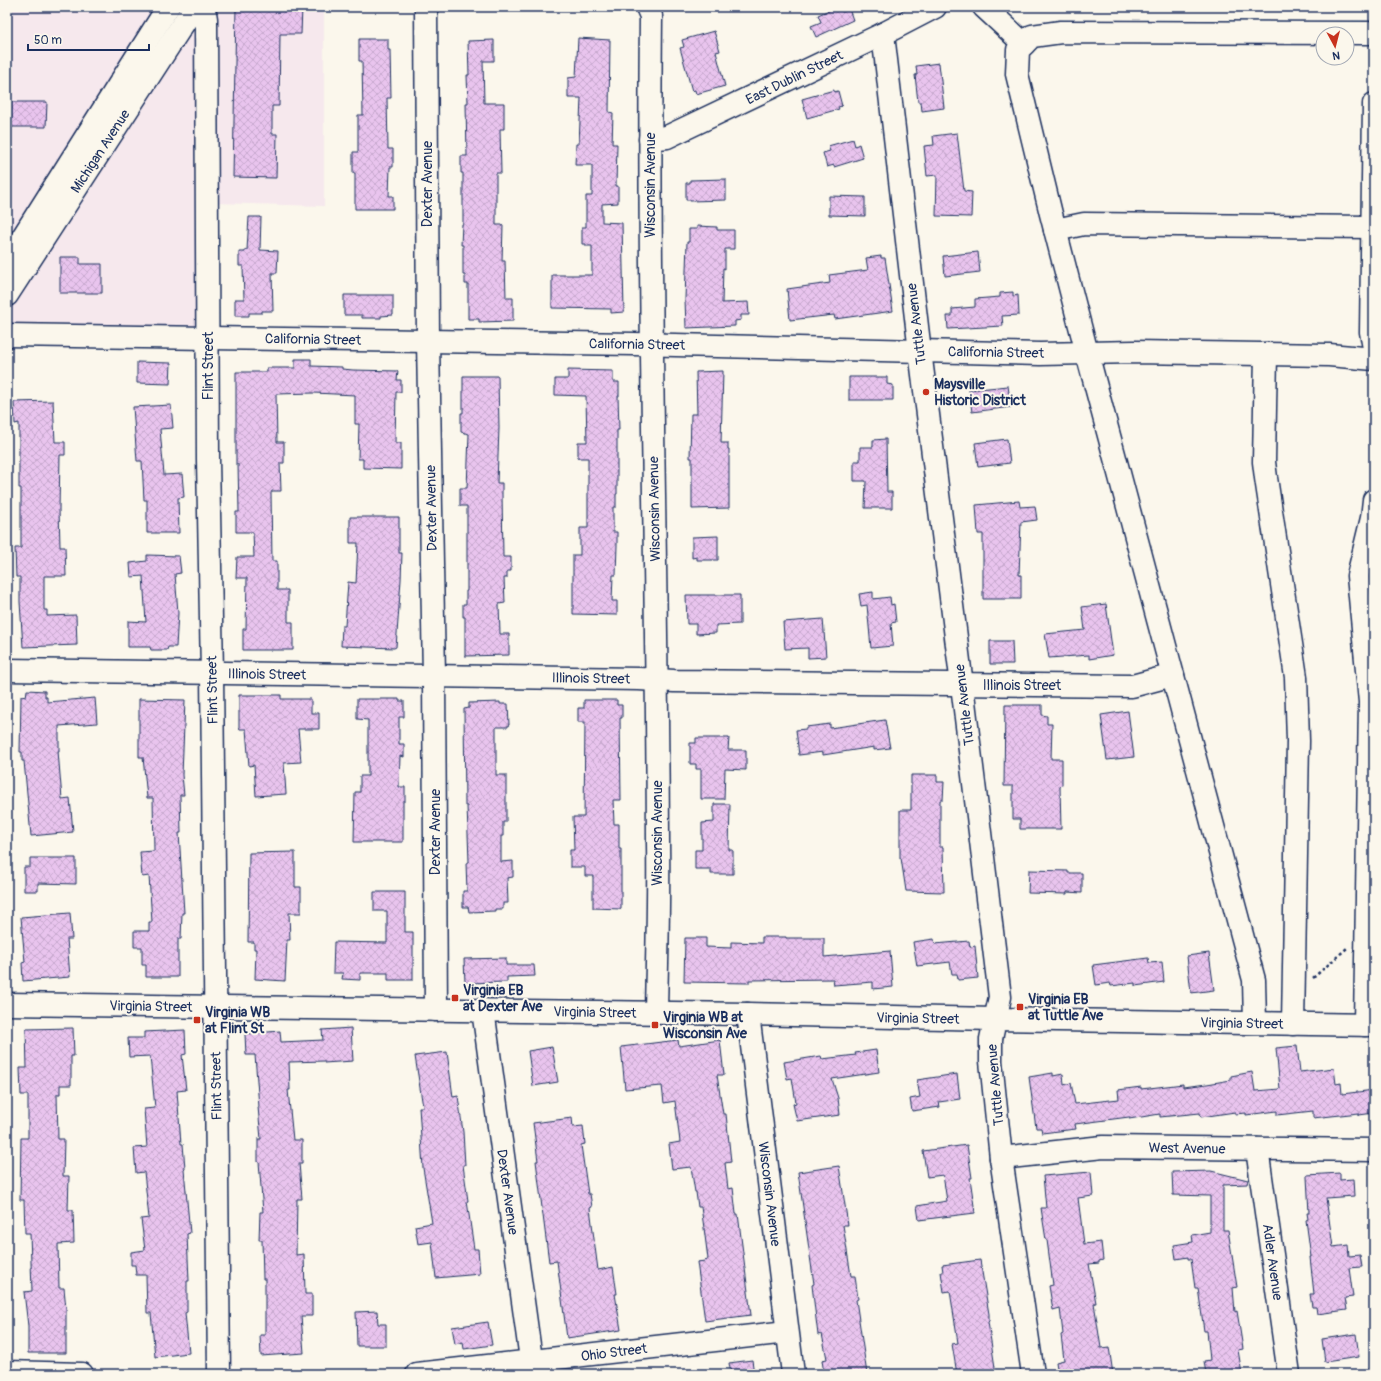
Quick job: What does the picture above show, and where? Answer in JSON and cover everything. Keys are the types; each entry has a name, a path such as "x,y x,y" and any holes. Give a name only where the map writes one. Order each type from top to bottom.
{"street":[{"name":"Michigan Avenue","path":"10,253 168,7"},
{"name":"Michigan Avenue","path":"7,295 194,7"},
{"name":"Flint Street","path":"204,7 206,27 208,459 212,673 219,1374"},
{"name":"Dexter Avenue","path":"426,7 428,341 434,676 436,1010"},
{"name":"Wisconsin Avenue","path":"647,7 651,16 650,139 658,844 656,1012"},
{"name":"East Dublin Street","path":"650,139 667,138 883,34 935,7"},
{"path":"984,7 1024,44"},
{"path":"1255,1024 1254,980 1055,230 1017,74 1018,50 1032,36 1061,32 1374,34"},
{"name":"Tuttle Avenue","path":"883,34 920,351 1000,997 991,1039 990,1061 1001,1158 1033,1374"},
{"path":"1374,104 1371,332 1374,348"},
{"path":"1055,230 1084,224 1372,228"},
{"name":"California Street","path":"7,335 652,344 1040,354 1134,352 1329,355 1374,359"},
{"path":"1266,354 1265,470 1267,494 1296,677 1298,733 1293,1024"},
{"path":"1370,1025 1370,984 1364,951 1370,702 1358,576 1372,518 1374,500"},
{"name":"Illinois Street","path":"7,670 1132,686 1172,675"},
{"name":"Virginia Street","path":"7,1004 656,1012 1370,1025"},
{"name":"Dexter Avenue","path":"484,1010 532,1368"},
{"name":"Wisconsin Avenue","path":"748,1014 793,1374"},
{"name":"West Avenue","path":"1001,1158 1103,1147 1374,1150"},
{"name":"Adler Avenue","path":"1258,1149 1289,1374"},
{"name":"Ohio Street","path":"417,1374 532,1368 787,1332"},
{"path":"7,1372 82,1374"}],"path":[{"path":"1311,979 1364,951"}],"shaded area":[{"path":"7,7 324,7 324,206 213,203 212,342 7,344"}],"building":[{"path":"236,7 302,7 301,34 280,34 279,106 272,106 272,134 277,134 276,178 233,177"},
{"path":"836,7 840,7 842,12 849,9 853,20 816,37 811,26 821,22 818,15"},
{"path":"714,31 720,51 716,52 725,86 696,94 695,90 692,91 680,48 684,47 682,40"},
{"path":"578,38 610,40 609,112 613,113 612,144 617,144 616,186 618,186 618,203 602,204 602,222 622,223 624,312 611,313 611,309 552,308 552,275 592,275 592,246 582,244 582,227 586,227 586,196 592,196 592,165 575,165 576,144 579,144 581,98 568,98 568,78 576,77"},
{"path":"359,39 388,39 388,50 390,50 391,98 387,98 388,149 393,149 393,167 390,167 389,196 393,196 393,209 355,209 355,173 353,173 353,152 358,152 358,115 363,115 362,61 359,61"},
{"path":"494,40 494,61 483,61 484,103 504,103 504,129 500,129 501,173 496,173 496,225 503,225 502,261 505,261 506,298 513,298 513,321 479,322 479,319 468,319 468,284 465,284 465,275 463,275 463,245 461,245 463,224 463,173 461,173 461,156 467,156 466,103 468,103 467,75 469,75 468,41"},
{"path":"939,63 944,108 922,111 921,102 918,102 915,75 917,75 916,66"},
{"path":"834,90 834,92 838,91 842,106 838,107 839,109 807,118 802,99"},
{"path":"11,102 47,102 46,127 11,127"},
{"path":"957,133 964,191 972,192 971,217 936,216 937,175 927,176 924,146 934,145 933,136"},
{"path":"853,139 855,146 859,144 863,158 834,167 834,165 827,167 823,153 830,151 828,146"},
{"path":"726,179 726,200 686,200 686,183 690,183 690,180"},
{"path":"829,196 865,197 865,216 829,215"},
{"path":"249,217 261,217 260,250 278,251 277,273 272,273 273,311 249,313 249,316 235,316 235,299 244,299 243,266 239,266 239,252 245,252 245,250 247,250"},
{"path":"697,226 717,227 717,230 734,230 734,249 725,249 722,303 748,302 749,315 741,315 741,320 735,321 735,326 686,328 685,299 687,242 689,242 689,229 697,229"},
{"path":"978,252 980,272 945,276 943,256"},
{"path":"881,256 881,258 885,258 893,311 835,319 834,315 790,320 787,289 830,283 829,275 868,270 866,258"},
{"path":"60,257 80,257 80,264 102,264 102,293 60,293"},
{"path":"1013,292 1013,296 1018,295 1019,315 1002,316 1003,326 948,329 947,316 952,316 952,309 975,307 975,299 1000,297 1000,293"},
{"path":"344,295 393,295 393,315 381,316 381,318 362,318 362,315 344,315"},
{"path":"295,359 311,359 311,366 342,367 342,369 353,370 398,371 397,380 401,380 401,392 396,392 395,443 401,443 401,469 363,468 363,459 358,459 359,424 355,424 355,395 314,393 276,394 277,442 284,442 284,463 280,463 281,491 272,491 271,493 272,561 277,561 277,590 288,590 288,622 293,622 293,650 243,650 243,629 246,629 247,578 236,578 237,557 254,557 253,532 236,532 236,512 239,512 238,464 236,464 236,372 267,372 267,368 295,368"},
{"path":"137,362 171,363 170,384 137,383"},
{"path":"568,370 613,371 613,382 619,382 617,494 616,507 613,507 613,532 617,532 617,545 616,575 613,575 612,601 617,601 617,615 573,614 573,555 580,555 580,528 588,528 588,458 578,458 578,442 587,442 586,396 555,395 555,379 568,379"},
{"path":"723,371 721,443 728,443 729,449 729,508 692,509 692,458 690,458 691,414 697,414 696,372"},
{"path":"463,376 498,376 499,428 497,483 502,483 503,557 511,557 511,571 507,571 507,578 504,578 505,603 499,604 500,634 509,634 509,655 465,656 465,617 463,617 463,604 466,604 467,591 467,506 460,506 460,488 467,488 469,434 461,432 461,413 463,413"},
{"path":"849,377 887,377 887,384 893,385 893,400 849,400"},
{"path":"1008,386 1011,407 972,412 969,390"},
{"path":"53,401 55,442 65,442 65,455 60,455 59,509 60,547 65,547 66,576 44,576 44,610 47,610 47,616 76,615 77,645 23,647 20,577 16,577 15,548 21,548 21,488 19,488 19,423 15,424 14,402"},
{"path":"171,405 173,428 160,429 164,475 182,474 184,497 178,498 179,533 147,533 147,500 144,500 142,461 137,461 133,407"},
{"path":"886,439 887,492 892,492 892,508 865,508 866,481 854,481 854,461 860,461 860,447 873,447 873,440"},
{"path":"1007,439 1010,463 978,467 975,443"},
{"path":"1019,501 1020,507 1035,506 1037,520 1021,522 1019,575 1021,575 1021,599 983,599 983,534 978,534 976,505"},
{"path":"350,517 399,517 399,553 402,553 401,580 396,647 394,648 341,646 342,626 345,626 348,582 356,583 358,543 350,543"},
{"path":"718,536 718,560 697,560 697,557 692,558 692,537"},
{"path":"147,555 179,556 181,573 175,574 178,613 176,647 168,647 167,650 151,650 150,647 128,647 128,621 146,622 143,576 131,577 130,563 147,561"},
{"path":"873,592 873,599 890,597 891,605 894,604 896,622 891,623 893,646 871,648 867,605 861,606 859,594"},
{"path":"686,595 740,595 740,624 716,625 716,633 696,634 696,624 687,624"},
{"path":"1106,604 1113,655 1089,659 1089,655 1049,658 1045,634 1085,630 1082,607"},
{"path":"823,619 826,657 808,658 808,648 785,649 783,622"},
{"path":"990,641 1012,641 1013,664 990,664"},
{"path":"27,690 45,691 47,702 95,698 97,723 59,726 58,751 62,799 70,798 73,832 31,836 24,761 22,761 22,752 20,752 21,696 26,697"},
{"path":"239,695 281,695 281,699 311,699 311,713 319,713 319,729 298,729 301,762 284,763 286,794 256,796 254,765 249,766 246,729 239,729"},
{"path":"139,699 185,700 182,775 184,795 180,795 181,833 179,833 184,913 182,913 181,939 178,939 178,977 146,977 146,965 142,965 142,947 134,947 134,931 149,931 149,922 152,922 149,876 142,877 140,852 154,851 153,798 147,798 143,757 139,757"},
{"path":"357,699 399,699 399,701 404,701 404,717 399,717 399,744 404,744 404,757 400,756 399,787 405,787 405,801 403,801 403,842 354,842 355,792 360,792 360,776 368,776 368,720 357,719"},
{"path":"584,700 617,700 617,705 622,705 622,718 620,718 621,800 613,800 614,824 619,824 619,849 621,849 621,909 593,908 593,876 585,876 585,867 570,867 570,850 574,850 573,817 584,817 585,722 578,722 578,708 584,708"},
{"path":"500,702 500,704 508,704 509,725 508,727 496,727 496,775 506,775 506,822 503,822 503,836 501,836 501,862 513,861 513,877 507,878 508,903 503,903 503,909 495,909 495,911 469,912 468,907 463,907 463,891 467,891 466,863 469,862 467,806 465,806 464,709 469,708 469,703"},
{"path":"1005,705 1042,705 1042,715 1047,716 1047,724 1052,724 1051,759 1062,759 1062,784 1060,787 1061,829 1020,829 1020,819 1013,819 1013,786 1004,786"},
{"path":"1128,711 1134,757 1107,760 1101,715"},
{"path":"885,720 890,748 874,750 874,747 823,755 823,752 799,755 796,730 806,729 806,727 830,724 830,728"},
{"path":"696,738 729,738 728,750 746,750 746,770 725,769 724,799 701,799 701,769 696,769 696,764 690,764 690,743 696,743"},
{"path":"911,775 937,775 937,782 944,782 943,800 940,800 940,847 943,847 944,892 906,891 900,858 900,810 911,810"},
{"path":"714,804 730,804 729,850 733,850 733,874 711,874 711,869 695,869 695,850 702,850 702,823 714,822"},
{"path":"295,852 295,887 301,887 301,913 289,913 290,940 287,940 285,981 255,979 256,949 254,949 254,942 248,942 249,853"},
{"path":"30,858 76,858 76,884 38,883 38,891 24,891 24,867 30,867"},
{"path":"1029,870 1068,871 1068,873 1082,873 1082,893 1028,893"},
{"path":"374,892 405,892 405,932 413,932 413,980 388,980 388,973 360,973 360,980 342,979 343,973 333,973 334,942 387,943 387,911 374,911"},
{"path":"70,913 72,939 67,939 70,977 23,981 22,963 25,962 21,917"},
{"path":"762,937 824,938 824,957 890,951 893,987 873,989 873,982 834,985 833,979 749,980 749,983 684,982 685,938 706,938 706,947 731,948 731,942 762,943"},
{"path":"934,939 935,944 969,941 970,947 975,946 978,978 958,980 957,974 952,974 950,962 917,966 913,942"},
{"path":"1209,953 1214,990 1191,993 1187,956"},
{"path":"506,958 506,965 534,965 535,976 507,977 507,982 465,983 464,959"},
{"path":"1148,958 1149,963 1162,962 1164,982 1135,986 1135,983 1111,986 1110,983 1096,985 1093,965"},
{"path":"73,1028 74,1056 71,1056 71,1085 60,1085 60,1094 57,1094 58,1139 64,1139 63,1176 69,1176 68,1210 73,1210 74,1243 58,1244 59,1288 64,1288 66,1309 66,1353 28,1353 28,1326 24,1292 32,1291 30,1233 25,1233 24,1200 20,1200 21,1138 28,1138 28,1095 21,1095 20,1068 27,1068 26,1029"},
{"path":"351,1028 353,1061 324,1063 324,1061 289,1062 290,1090 288,1090 293,1140 302,1140 302,1163 299,1163 302,1199 297,1199 296,1255 304,1254 305,1294 312,1294 312,1316 301,1316 304,1353 261,1356 260,1335 265,1335 265,1279 263,1279 262,1240 259,1240 260,1212 263,1212 258,1162 258,1139 261,1139 255,1055 246,1055 245,1034 280,1031 281,1042 323,1040 322,1030"},
{"path":"185,1030 186,1054 182,1055 186,1090 177,1091 190,1233 187,1234 189,1281 187,1281 187,1312 185,1313 189,1353 155,1357 151,1313 147,1313 146,1275 136,1275 135,1265 131,1265 131,1252 145,1250 141,1219 149,1218 144,1172 136,1173 134,1148 147,1147 144,1109 155,1108 150,1056 129,1057 128,1038 144,1038 144,1032"},
{"path":"678,1040 679,1046 720,1040 724,1075 717,1075 723,1114 726,1114 731,1162 725,1163 728,1189 733,1188 736,1214 738,1214 751,1315 705,1321 697,1262 708,1259 701,1207 698,1207 691,1167 672,1169 669,1144 680,1142 675,1101 664,1103 662,1086 625,1089 621,1047"},
{"path":"1297,1046 1300,1072 1334,1068 1336,1084 1341,1083 1342,1094 1374,1090 1374,1113 1359,1115 1359,1113 1313,1118 1313,1111 1277,1115 1277,1111 1246,1115 1246,1113 1235,1114 1235,1112 1201,1117 1200,1113 1160,1117 1160,1114 1129,1119 1129,1117 1075,1124 1076,1129 1042,1133 1041,1128 1036,1128 1029,1077 1053,1073 1053,1076 1063,1074 1064,1085 1071,1083 1075,1104 1119,1099 1118,1090 1183,1084 1183,1087 1207,1084 1231,1080 1231,1076 1252,1072 1255,1091 1280,1089 1276,1048"},
{"path":"552,1047 558,1082 533,1086 528,1051"},
{"path":"876,1050 879,1072 832,1079 838,1098 840,1115 797,1121 793,1104 796,1103 792,1078 787,1079 784,1062 821,1056 822,1059 856,1055 855,1053"},
{"path":"447,1052 453,1097 458,1096 463,1132 465,1165 463,1165 467,1201 474,1249 478,1249 480,1274 436,1278 432,1242 418,1244 415,1226 432,1223 423,1168 419,1107 423,1107 415,1056"},
{"path":"957,1074 960,1099 939,1102 940,1107 912,1111 910,1099 920,1097 917,1080"},
{"path":"572,1118 573,1127 583,1126 585,1144 581,1145 588,1194 590,1194 592,1207 590,1208 598,1270 613,1267 617,1294 615,1294 621,1330 567,1338 557,1261 549,1262 536,1161 538,1161 533,1123"},
{"path":"967,1145 975,1213 919,1220 917,1206 947,1201 943,1175 927,1177 923,1151"},
{"path":"839,1166 848,1225 843,1225 851,1276 855,1276 858,1299 856,1300 867,1374 824,1374 822,1360 827,1359 822,1334 818,1335 812,1285 814,1284 798,1172"},
{"path":"1211,1171 1248,1180 1247,1184 1223,1185 1223,1230 1228,1230 1237,1287 1233,1288 1235,1312 1237,1311 1243,1349 1238,1350 1242,1374 1206,1374 1204,1361 1210,1360 1207,1331 1204,1331 1198,1288 1195,1288 1191,1259 1188,1259 1188,1257 1176,1259 1174,1245 1193,1242 1192,1235 1210,1232 1210,1196 1173,1195 1172,1172"},
{"path":"1091,1172 1093,1196 1078,1198 1084,1244 1101,1242 1103,1260 1099,1261 1099,1263 1089,1264 1096,1303 1094,1303 1101,1348 1109,1347 1113,1374 1058,1374 1056,1362 1064,1360 1061,1335 1063,1334 1060,1308 1053,1310 1049,1286 1053,1285 1041,1208 1046,1208 1043,1176"},
{"path":"1340,1173 1340,1180 1353,1179 1354,1196 1326,1198 1333,1247 1348,1245 1349,1256 1360,1255 1362,1267 1349,1268 1353,1297 1345,1298 1347,1310 1317,1314 1316,1307 1312,1307 1310,1294 1314,1294 1306,1220 1308,1219 1307,1213 1309,1213 1307,1175"},
{"path":"980,1260 989,1314 988,1322 996,1374 957,1374 952,1344 958,1343 950,1291 944,1292 941,1272 943,1272 942,1265"},
{"path":"377,1311 378,1324 386,1324 386,1346 357,1346 356,1312"},
{"path":"488,1322 492,1345 464,1349 463,1342 455,1344 452,1327"},
{"path":"1356,1334 1359,1357 1325,1362 1322,1339"},
{"path":"752,1360 754,1374 731,1374 729,1363"}],"place":[{"name":"Maysville Historic District","path":"926,392"},
{"name":"Virginia EB at Dexter Ave","path":"455,998"},
{"name":"Virginia EB at Tuttle Ave","path":"1020,1007"},
{"name":"Virginia WB at Flint St","path":"197,1020"},
{"name":"Virginia WB at Wisconsin Ave","path":"655,1025"}]}
